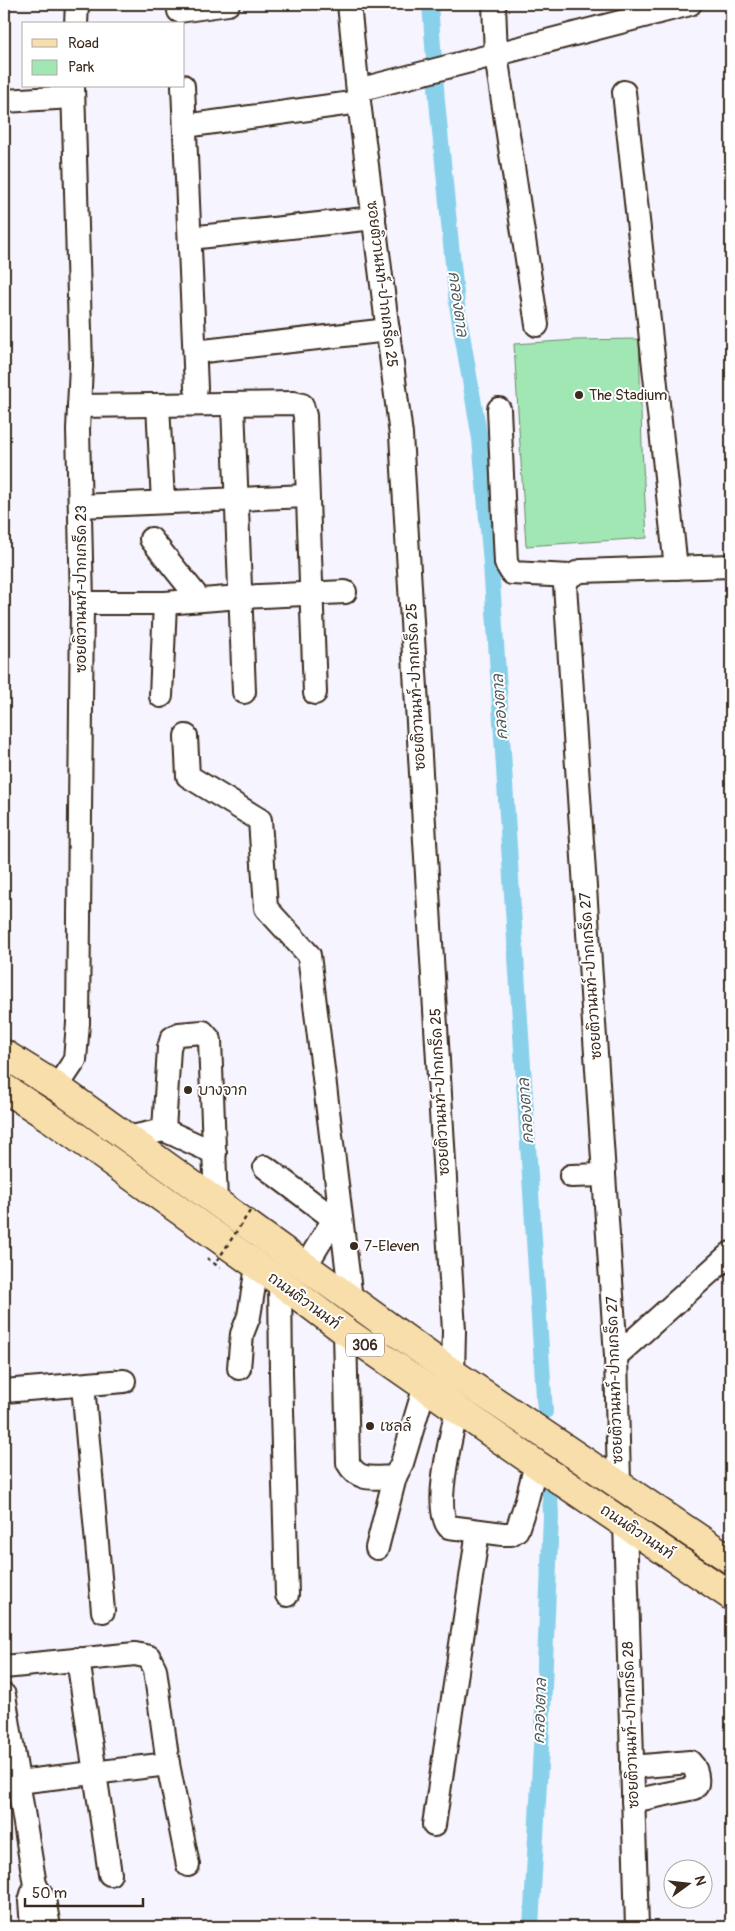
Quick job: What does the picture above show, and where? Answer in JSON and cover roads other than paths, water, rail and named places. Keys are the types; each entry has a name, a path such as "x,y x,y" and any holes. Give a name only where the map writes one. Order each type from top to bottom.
{"main road":[{"name":"ถนนติวานนท์","path":"4,1054 57,1087 453,1373 731,1560"},
{"name":"ถนนติวานนท์","path":"4,1088 53,1120 280,1282 345,1332 731,1596"}],"street":[{"path":"76,4 76,22"},
{"path":"179,13 228,4"},
{"name":"ซอยติวานนท์-ปากเกร็ด 25","path":"349,4 358,96 401,435 454,1331 453,1373"},
{"path":"494,4 496,55 537,325"},
{"path":"185,126 358,96 438,70 496,55 624,12 690,4"},
{"path":"183,88 196,388"},
{"path":"4,101 73,92"},
{"name":"ซอยติวานนท์-ปากเกร็ด 23","path":"57,1087 75,1060 78,1023 82,603 78,429 81,366 73,92"},
{"path":"624,92 676,568"},
{"path":"190,238 374,218"},
{"path":"195,352 388,330"},
{"path":"79,406 294,403 302,405 305,416 314,693"},
{"path":"158,405 163,502"},
{"path":"233,405 244,692"},
{"path":"499,409 506,563 512,573 570,576 581,571 731,566"},
{"path":"80,506 307,496"},
{"path":"151,540 200,600"},
{"name":"ซอยติวานนท์-ปากเกร็ด 27","path":"570,576 566,585 616,1356 619,1483"},
{"path":"82,603 165,603 345,592"},
{"path":"161,696 165,603"},
{"path":"186,736 188,776 260,820 266,908 309,955 351,1299"},
{"path":"164,1130 169,1048 172,1038 179,1034 203,1032 210,1040 216,1203"},
{"path":"127,1138 164,1130 215,1153"},
{"path":"266,1167 334,1219 305,1266"},
{"path":"570,1176 604,1175"},
{"path":"616,1356 731,1253"},
{"path":"239,1368 242,1334 250,1316 257,1267"},
{"path":"280,1282 287,1595"},
{"path":"345,1332 348,1463 352,1471 362,1478 394,1477"},
{"path":"4,1391 124,1382"},
{"path":"83,1385 103,1611"},
{"path":"377,1548 394,1477 402,1463 425,1386"},
{"path":"457,1408 447,1454 441,1501 445,1522 449,1527 510,1534 517,1530 536,1464"},
{"name":"ซอยติวานนท์-ปากเกร็ด 28","path":"625,1523 637,1927"},
{"path":"434,1826 478,1531"},
{"path":"4,1666 135,1654 149,1657 155,1669 168,1764 188,1865"},
{"path":"78,1659 110,1874"},
{"path":"4,1695 35,1885 44,1899 49,1927"},
{"path":"632,1768 690,1762 694,1766 698,1777 698,1784 694,1788 634,1801"},
{"path":"18,1782 168,1764"},
{"path":"32,1927 30,1901 35,1885"}],"waterway":[{"name":"คลองตาล","path":"430,4 437,101 457,305 480,439 491,564 545,1412"},
{"name":"คลองตาล","path":"531,1927 543,1711 551,1516 550,1494"}],"place":[{"name":"The Stadium","path":"579,395"},
{"name":"บางจาก","path":"188,1090"},
{"name":"7-Eleven","path":"354,1246"},
{"name":"เชลล์","path":"370,1426"}]}
